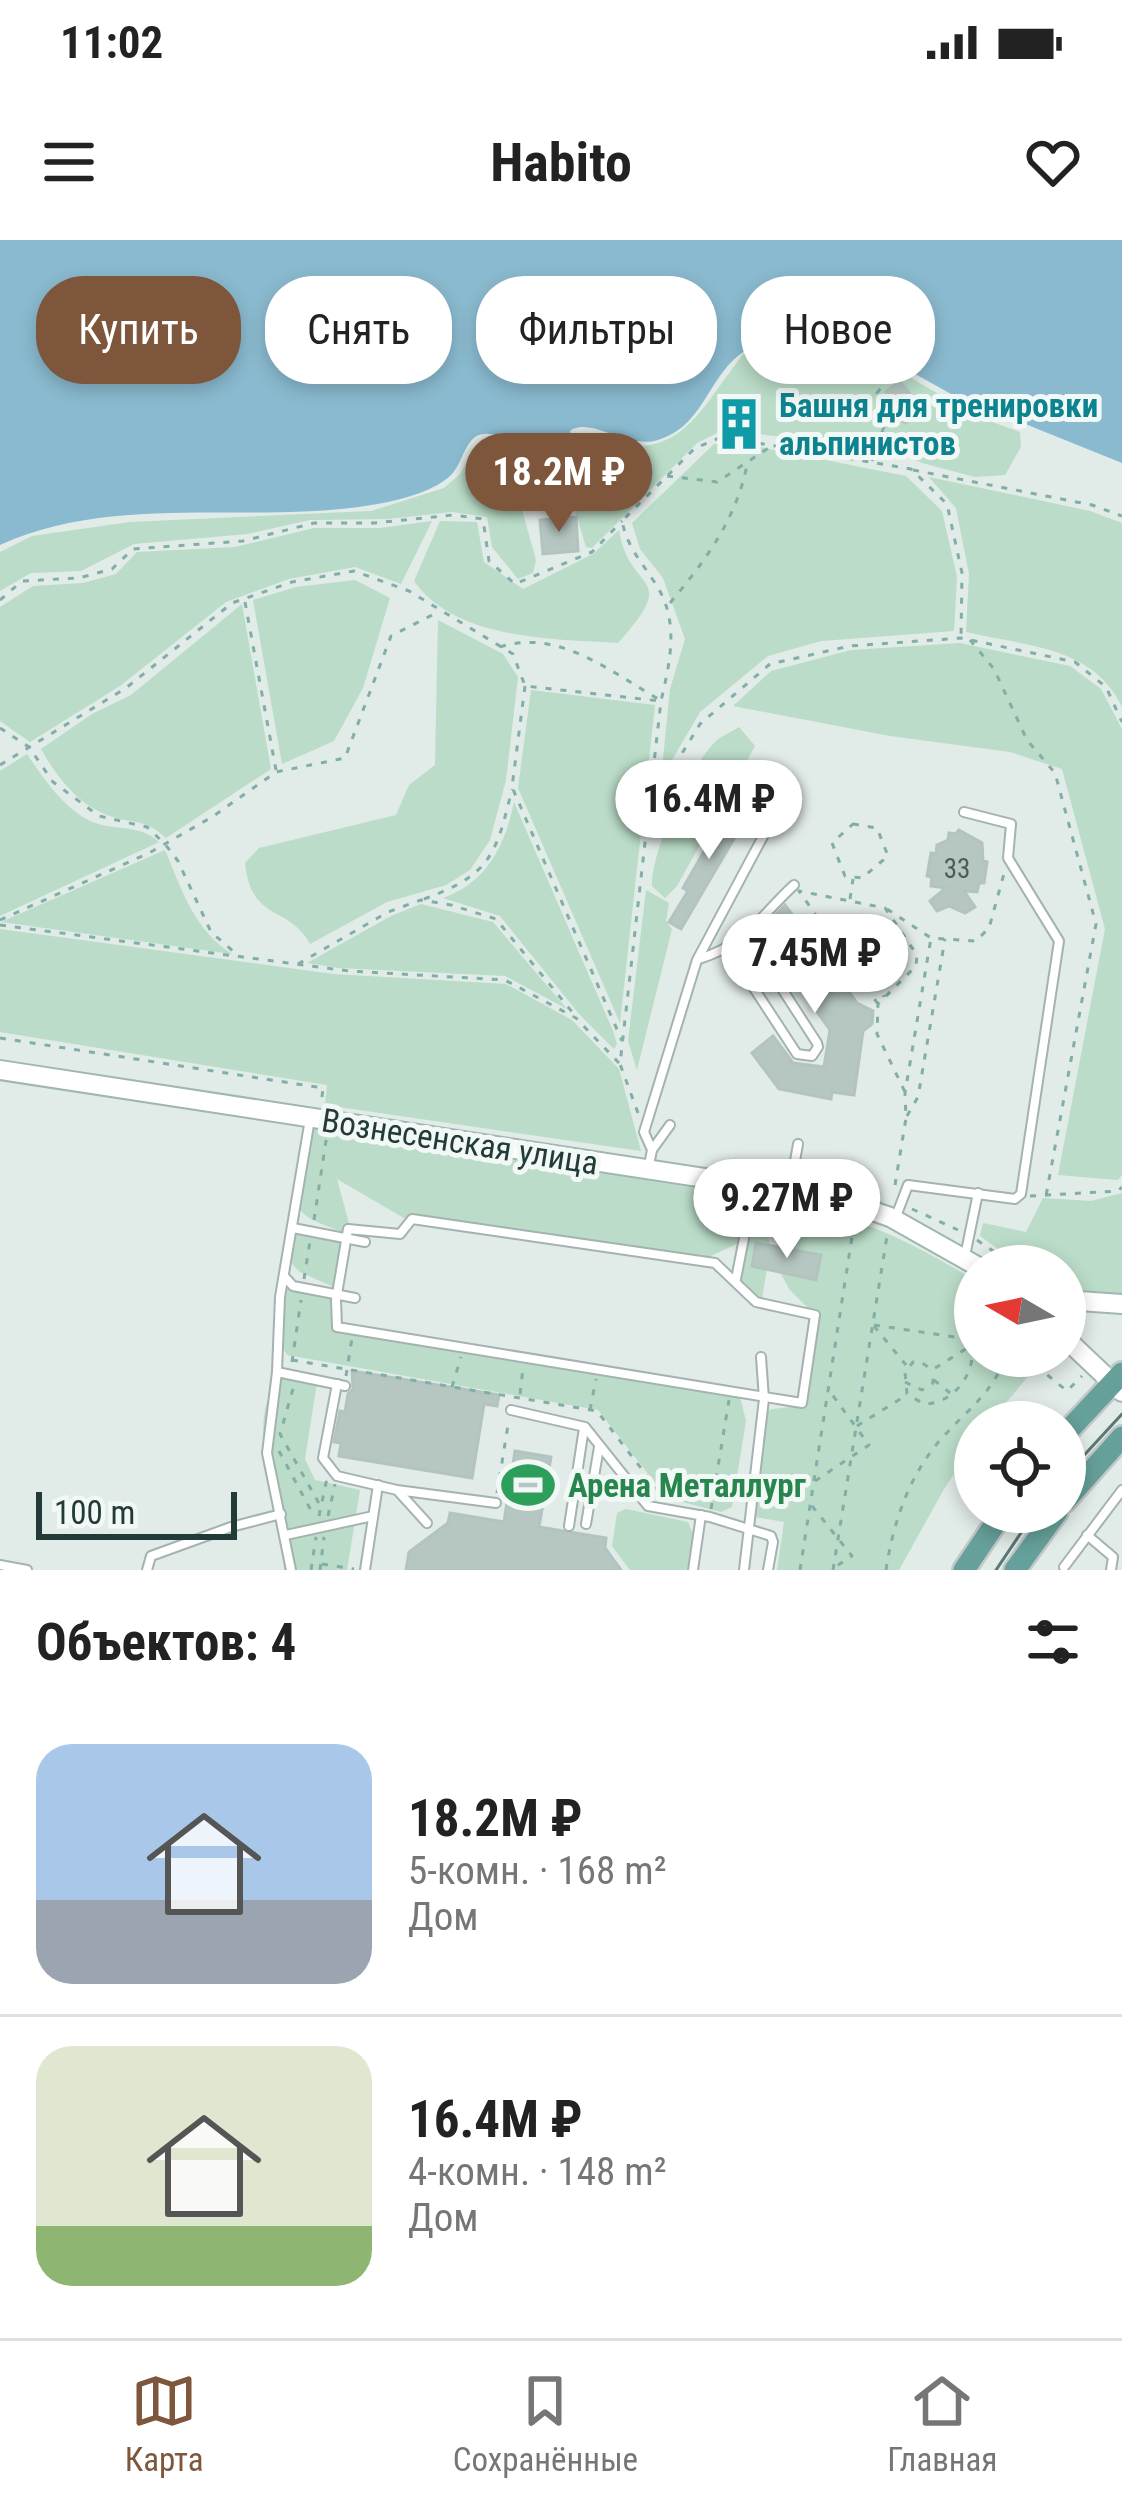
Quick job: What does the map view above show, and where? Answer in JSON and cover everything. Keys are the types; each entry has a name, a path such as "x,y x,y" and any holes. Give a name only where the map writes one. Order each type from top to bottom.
{"main road":[{"name":"Вознесенская улица","path":"0,1070 835,1198 893,1218 954,1253"},
{"path":"1086,1301 1122,1304"},
{"path":"1086,1356 1119,1383 1086,1414"},
{"path":"1086,1478 1122,1437"},
{"path":"964,1570 989,1533"},
{"path":"1015,1570 1042,1533"}],"lane":[{"path":"893,1218 906,1186 1021,1197 1059,941 1008,857 1011,824 964,812"},
{"path":"652,1150 644,1132 697,960 767,830"},
{"path":"697,960 729,950 748,936 756,920 794,885"},
{"path":"729,950 797,1054 812,1056 817,1043 748,936"},
{"path":"291,1570 268,1453 286,1375 284,1276 320,1116"},
{"path":"648,1172 652,1150 670,1125"},
{"path":"747,1223 784,1190 798,1144"},
{"path":"733,1183 747,1223 736,1280"},
{"path":"972,1245 978,1193"},
{"path":"412,1219 715,1263 760,1305 816,1316 802,1403 353,1331 334,1324 346,1239 351,1227 400,1234 412,1219"},
{"path":"292,1228 365,1242"},
{"path":"284,1276 298,1287 355,1298"},
{"path":"744,1570 764,1399 761,1357"},
{"path":"286,1375 341,1385 323,1458 337,1476 397,1490 496,1503"},
{"path":"511,1410 585,1426 647,1506 705,1516 772,1537 768,1570"},
{"path":"569,1526 585,1426"},
{"path":"586,1524 599,1445"},
{"path":"363,1570 378,1485"},
{"path":"397,1490 427,1523"},
{"path":"1064,1567 1122,1490"},
{"path":"147,1570 151,1556 281,1514"},
{"path":"286,1535 373,1516"},
{"path":"693,1570 705,1516"},
{"path":"1087,1535 1113,1557 1111,1570"},
{"path":"0,1565 27,1570"}],"path":[{"path":"872,463 890,409 877,393 884,384"},
{"path":"0,600 22,581 79,578 112,568 133,549 243,541 314,523 374,523 453,514 483,519 489,560 515,584 592,552 695,448 722,437 1092,505 1122,516"},
{"path":"667,476 717,482 772,446"},
{"path":"668,605 740,502 747,465"},
{"path":"911,470 947,504 962,572 961,638"},
{"path":"620,1064 672,650 668,605 626,540 622,521"},
{"path":"0,765 126,688 176,644 244,599 292,581 354,571 409,591 513,654 525,686 512,787 489,858 466,884 388,912 296,965"},
{"path":"244,599 276,772"},
{"path":"0,923 165,844 276,772 345,758 391,636 440,611"},
{"path":"650,806 700,724 770,664 850,646 961,638 1075,662 1106,687 1122,722"},
{"path":"500,647 523,640 564,646 662,701"},
{"path":"970,640 994,669 1027,740 1055,773 1096,924 1046,1196"},
{"path":"525,686 662,701"},
{"path":"0,728 29,747 53,782 99,816 147,827 165,844 178,861 211,932 242,958"},
{"path":"512,787 623,1042"},
{"path":"853,824 877,828 888,856 862,878 854,877 845,876 832,842 853,824"},
{"path":"905,1093 877,1034 878,1004 799,892 885,908 932,938 976,941 989,928 1008,857"},
{"path":"849,901 854,877"},
{"path":"421,901 451,904 496,920 620,1064 644,1132"},
{"path":"878,1004 916,966 917,955 885,908"},
{"path":"0,923 296,965 505,980 577,1018"},
{"path":"876,964 902,932"},
{"path":"827,934 867,952"},
{"path":"906,1118 918,1097 946,937"},
{"path":"832,1569 893,1218 905,1093 932,938"},
{"path":"884,949 874,945 867,952 876,964 884,998"},
{"path":"320,1116 312,1231 298,1287 280,1434 321,1507"},
{"path":"1021,1197 1122,1187"},
{"path":"800,1570 855,1222"},
{"path":"286,1375 292,1360 298,1287"},
{"path":"873,1325 954,1339"},
{"path":"873,1325 909,1367"},
{"path":"347,1369 353,1331"},
{"path":"452,1387 463,1349"},
{"path":"932,1370 954,1355"},
{"path":"496,1503 524,1360"},
{"path":"932,1370 921,1362 909,1367 904,1382 908,1394 924,1404 941,1402 966,1377"},
{"path":"932,1370 941,1402"},
{"path":"590,1410 597,1372"},
{"path":"886,1570 905,1495 941,1439 980,1403 998,1377"},
{"path":"904,1382 915,1390 932,1382"},
{"path":"932,1382 952,1394"},
{"path":"814,1482 869,1444 828,1390"},
{"path":"705,1516 730,1392"},
{"path":"856,1427 908,1394"},
{"path":"280,1452 318,1523"},
{"path":"810,1503 852,1556 832,1569"},
{"path":"321,1564 363,1570"}],"green space":[{"path":"741,358 741,384 921,384 978,417 1020,432 1021,447 1005,475 975,477 894,450 723,430 697,443 592,548 586,547 574,507 583,467 600,439 652,445 671,438 702,410"},
{"path":"492,443 506,453 536,560 533,573 518,579 492,547 487,517 452,512 310,520 247,534 134,544 81,571 31,573 0,591 0,552 32,536 130,522 371,511 444,488 460,474 476,445"},
{"path":"714,444 760,447 906,476 942,511 957,577 954,631 821,641 768,656 700,712 661,779 670,689 685,639 663,578 640,549 632,523"},
{"path":"929,477 1090,511 1122,523 1122,707 1110,687 1076,660 966,632 969,574 956,508"},
{"path":"432,521 401,584 355,567 289,579 226,602 120,686 30,742 0,721 0,607 33,586 83,583 116,574 137,552 235,547 314,528 380,528"},
{"path":"440,521 477,522 484,562 523,589 593,554 619,530 624,551 646,584 647,605 618,643 507,633 454,615 414,581"},
{"path":"355,580 390,598 363,688 334,741 282,764 253,600 296,587"},
{"path":"242,604 271,769 166,838 150,826 92,808 59,777 41,749 92,714 131,695"},
{"path":"438,620 503,654 518,677 506,780 490,840 470,870 446,885 387,902 310,944 301,931 255,895 245,863 259,848 396,815 409,785 435,765"},
{"path":"960,643 1070,666 1101,689 1122,729 1122,1175 1118,1180 1058,1175 1105,929 1062,769 1010,752 890,736 733,706 771,671 851,650"},
{"path":"531,690 655,705 620,1023 518,788"},
{"path":"739,727 755,746 677,886 665,898 652,886 653,871 673,811 704,755"},
{"path":"27,754 56,793 84,818 144,833 159,842 0,916 0,771"},
{"path":"514,802 613,1031 614,1049 580,1015 500,916 443,898 471,882 492,860"},
{"path":"165,850 199,921 232,954 1,922"},
{"path":"646,890 669,903 666,921 672,929 637,1070 628,1041"},
{"path":"421,904 493,922 567,1009 505,976 307,963"},
{"path":"0,929 333,974 506,984 572,1020 619,1069 641,1151 325,1105 327,1085 0,1032"},
{"path":"317,1125 761,1199 770,1245 756,1244 767,1268 761,1305 736,1279 741,1242 702,1260 409,1221 337,1179 350,1227 347,1234 311,1219 299,1205 305,1154"},
{"path":"1122,1193 1122,1296 1086,1296 1086,1245 992,1245 980,1236 983,1223 1026,1232 1043,1198 1091,1201"},
{"path":"777,1202 833,1214 880,1230 954,1268 954,1377 1028,1377 1008,1401 954,1401 954,1474 899,1570 777,1570 784,1522 755,1517 747,1508 759,1420 763,1412 801,1404 815,1315 781,1274 783,1240 776,1220"},
{"path":"308,1227 345,1245 338,1289 292,1264 294,1236"},
{"path":"303,1283 336,1300 335,1326 739,1393 746,1421 732,1507 721,1512 667,1498 598,1410 287,1355 279,1342 287,1290"},
{"path":"288,1376 317,1382 305,1459 315,1480 360,1490 347,1570 284,1570 263,1436 273,1389"},
{"path":"626,1509 688,1522 693,1534 687,1570 630,1570 612,1546 617,1513"}],"water":[{"path":"0,240 1122,240 1122,463 933,384 935,276 741,276 741,354 717,381 717,276 476,276 476,384 715,384 692,417 658,440 634,441 588,427 570,431 578,483 556,504 536,504 527,497 507,445 498,436 484,434 473,439 445,480 391,501 287,512 92,519 0,545"}],"building":[{"path":"902,384 923,409 905,423 886,392"},
{"path":"576,517 578,551 543,554 540,520"},
{"path":"732,803 749,813 681,929 669,922"},
{"path":"959,830 982,843 983,861 987,862 984,883 979,883 977,892 964,891 975,907 965,913 949,906 937,911 930,901 946,888 931,886 932,877 927,876 931,853 936,854 937,845 948,840 949,833"},
{"path":"785,905 857,1003 873,1011 872,1024 863,1031 854,1095 832,1092 831,1099 779,1089 752,1053 773,1036 793,1063 824,1067 830,1030 760,932"},
{"path":"756,1243 821,1255 816,1280 752,1266"},
{"path":"352,1371 499,1395 497,1406 484,1404 472,1478 339,1456 341,1443 334,1442 340,1411 345,1412 353,1389"},
{"name":"Арена Металлург","path":"515,1451 551,1457 539,1527 606,1538 605,1548 621,1570 406,1570 409,1552 448,1523 450,1513 504,1522"}],"tram line":[{"path":"1086,1453 1122,1414"},
{"path":"996,1570 1021,1533"}],"place":[{"name":"Башня для тренировки альпинистов","path":"739,424"},
{"name":"Арена Металлург","path":"528,1485"}]}
